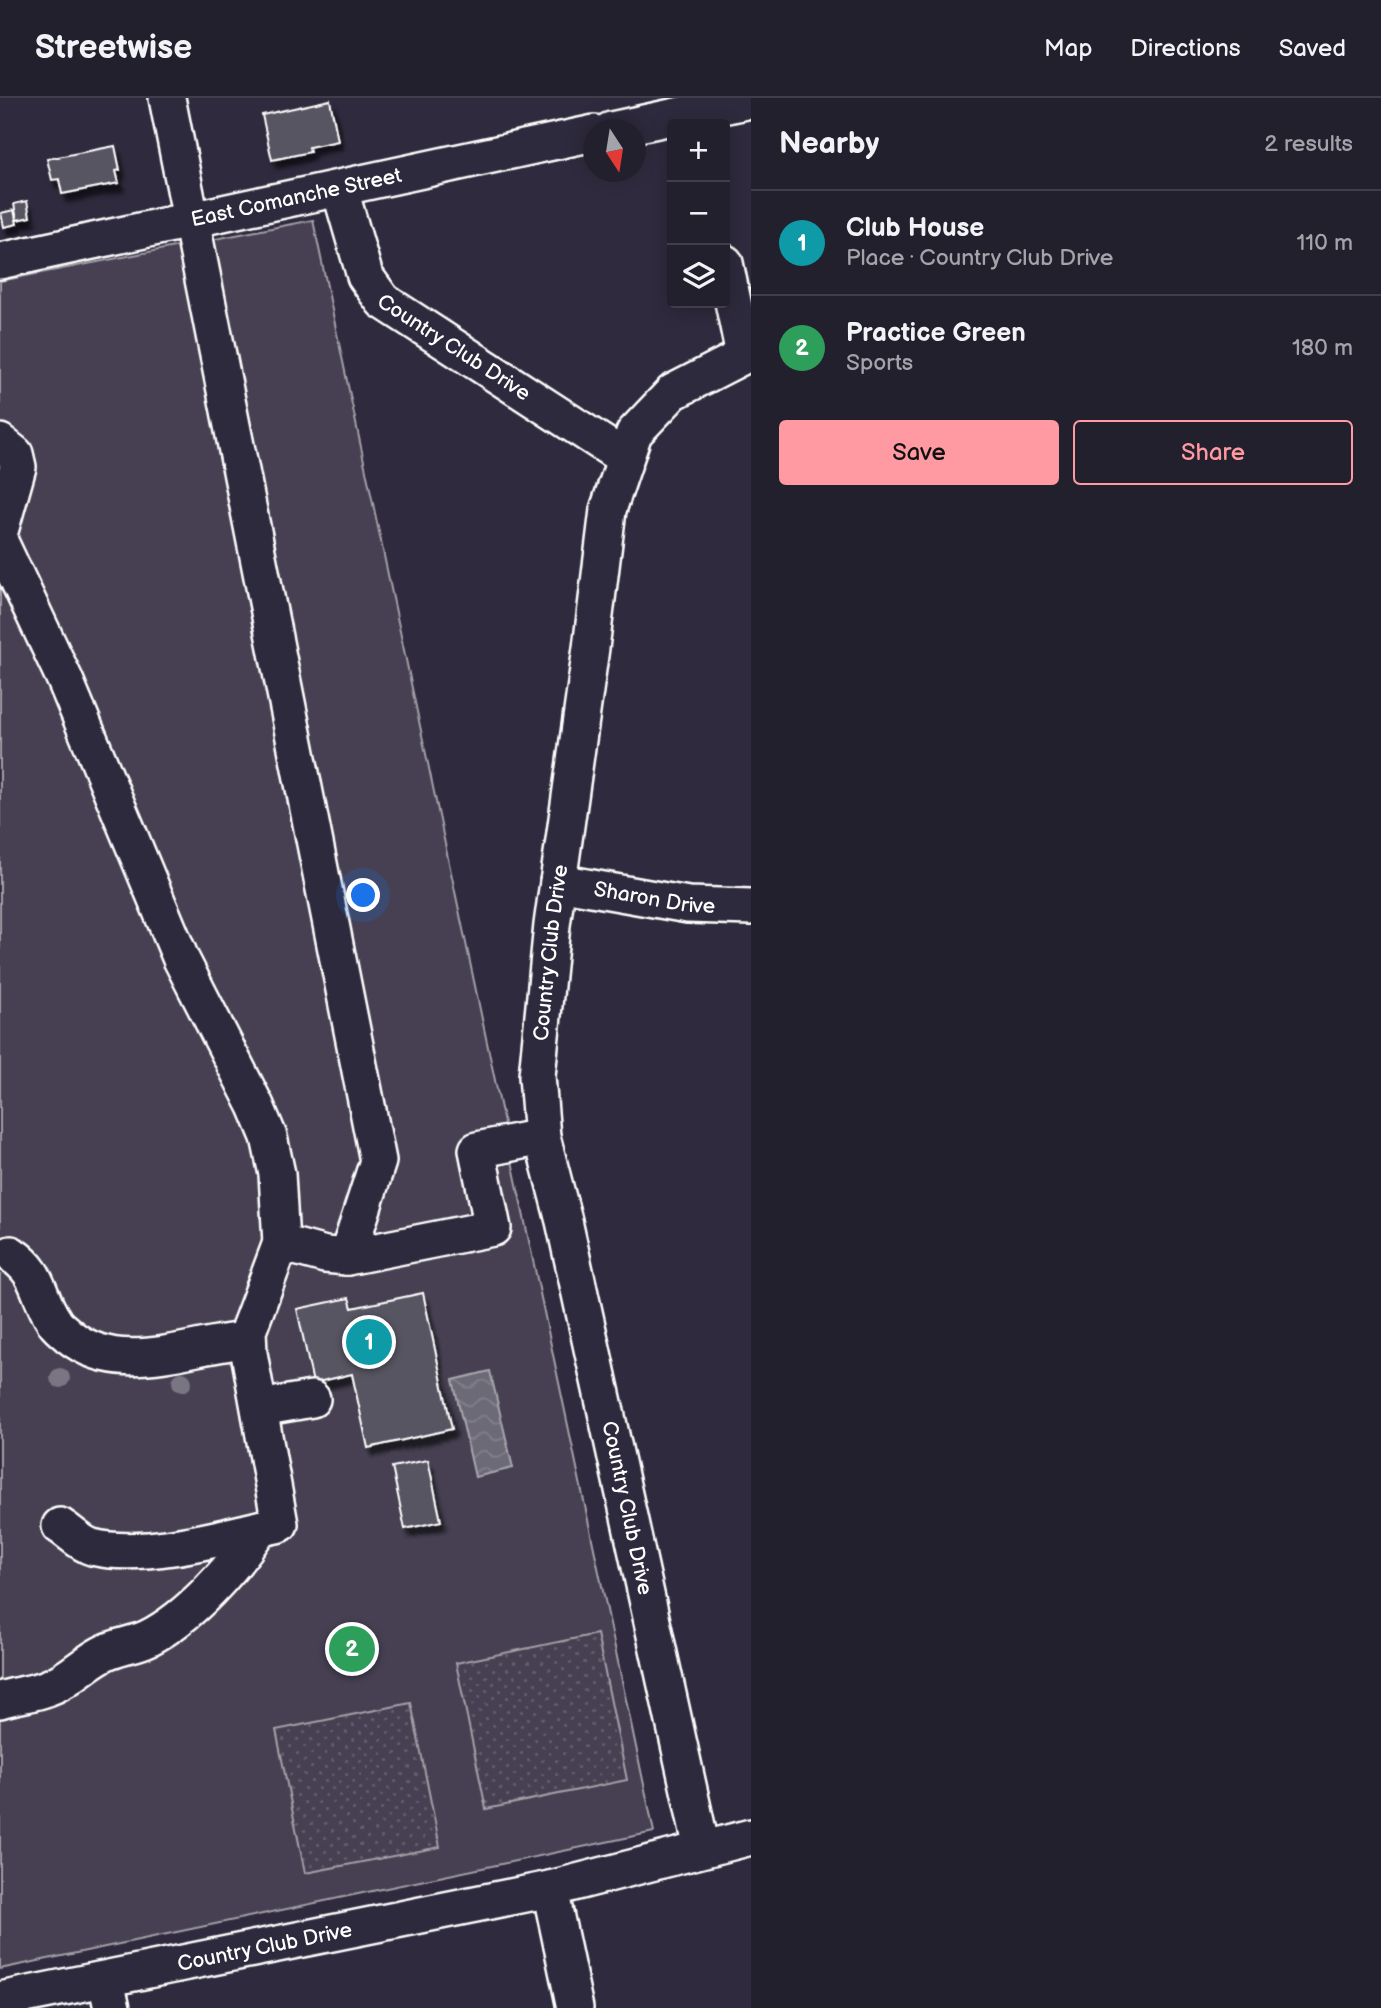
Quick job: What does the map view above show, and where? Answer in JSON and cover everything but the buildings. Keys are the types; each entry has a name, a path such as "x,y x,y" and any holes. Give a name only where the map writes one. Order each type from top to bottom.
{"street":[{"path":"167,98 378,1161 347,1256"},
{"path":"646,122 751,100"},
{"name":"East Comanche Street","path":"0,261 340,190 583,135"},
{"name":"Country Club Drive","path":"340,190 365,276 383,301 625,458"},
{"path":"730,283 748,353"},
{"name":"Country Club Drive","path":"0,2000 109,1994 551,1889 702,1849 564,1221 542,1137 537,1076 558,882 608,510 634,433 673,392 748,353"},
{"path":"0,442 15,454 18,467 0,531"},
{"path":"0,542 65,680 181,959 264,1126 277,1174 281,1243 253,1315 247,1340 281,1524 159,1548 115,1550 89,1546 60,1526"},
{"name":"Sharon Drive","path":"558,882 688,905 751,907"},
{"path":"281,1243 325,1255 347,1256 493,1228 477,1150 542,1137"},
{"path":"11,1254 26,1264 55,1324 78,1342 105,1355 133,1357 187,1352 226,1342 247,1340"},
{"path":"260,1408 312,1399"},
{"path":"0,1700 47,1689 65,1680 103,1653 147,1639 171,1624 211,1588 259,1529"},
{"path":"702,1849 751,1837"},
{"path":"551,1889 575,2008"}],"shaded area":[{"path":"313,220 654,1832 0,1969 0,281"},
{"path":"597,1634 627,1780 486,1809 456,1663"},
{"path":"411,1703 440,1847 305,1873 276,1730"}],"water":[{"path":"490,1371 513,1468 475,1477 453,1380"}],"place":[{"name":"Club House","path":"369,1342"},
{"name":"Practice Green","path":"352,1649"}]}
